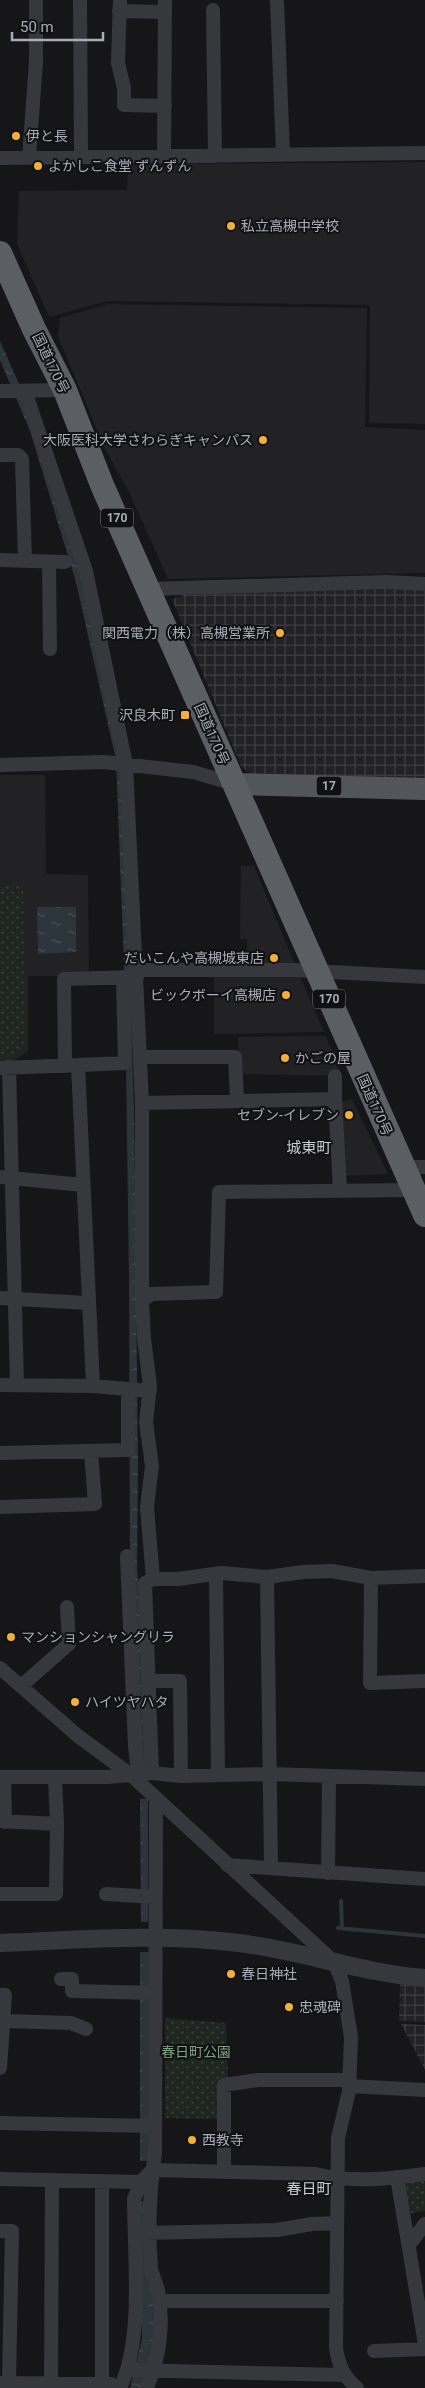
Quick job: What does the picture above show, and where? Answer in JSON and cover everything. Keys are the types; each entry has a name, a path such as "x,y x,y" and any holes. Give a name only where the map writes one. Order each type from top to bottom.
{"highway":[{"name":"国道170号","path":"0,253 34,329 65,390 102,484 316,972 414,1167 414,1190 425,1215"}],"main road":[{"name":"17","path":"234,784 425,789"}],"street":[{"path":"29,158 36,61 36,0"},
{"path":"80,0 81,157"},
{"path":"277,0 283,155"},
{"path":"164,156 165,106 165,6 120,6 118,63 124,88 124,105 165,106"},
{"path":"213,10 216,156"},
{"path":"0,158 425,153"},
{"path":"65,390 15,391 86,571 126,765 132,975 140,1057 142,1103 142,1301 150,1391 146,1422 152,1466 147,1506 153,1579"},
{"path":"0,455 18,455 22,459 25,561"},
{"path":"0,560 65,562"},
{"path":"49,562 50,649"},
{"path":"149,589 387,582 425,584"},
{"path":"0,765 104,762 193,772 234,784"},
{"path":"93,1386 87,1303 83,1185 64,979 132,975 316,972 425,977"},
{"path":"17,1385 15,1298 5,1177 4,1068 125,1063 132,975"},
{"path":"140,1057 235,1057 237,1101"},
{"path":"335,1076 340,1190"},
{"path":"142,1103 335,1099"},
{"path":"5,1177 83,1185"},
{"path":"142,1301 151,1294 216,1292 219,1192 414,1190"},
{"path":"0,1298 87,1303"},
{"path":"0,1385 93,1386 150,1391"},
{"path":"0,1453 128,1450 128,1389"},
{"path":"0,1507 95,1504 91,1451"},
{"path":"127,1556 134,1701 135,1777"},
{"path":"152,1773 145,1583 153,1579 178,1579 216,1574 267,1577 303,1572 332,1571 371,1578 425,1576"},
{"path":"216,1574 218,1775"},
{"path":"267,1577 272,1867"},
{"path":"371,1578 370,1683 425,1682"},
{"path":"130,1591 145,1592"},
{"path":"21,1686 69,1644 67,1607"},
{"path":"130,1627 146,1626"},
{"path":"0,1668 78,1736 135,1777 227,1865 334,1962 342,1981 352,2037 350,2083 338,2138 336,2348 339,2366 344,2375 357,2388"},
{"path":"132,1677 180,1681 181,1776"},
{"path":"134,1701 149,1701"},
{"path":"134,1721 150,1721"},
{"path":"57,1824 2,1821 2,1777 135,1777 152,1773 181,1776 270,1774 425,1779"},
{"path":"0,1894 56,1894 57,1824 55,1777"},
{"path":"328,1873 329,1777"},
{"path":"0,2231 12,2231 4,2383 102,2384 121,2386 131,2370 143,2233 155,2153 148,2126 148,1993 155,1939 148,1897 156,1798"},
{"path":"227,1865 425,1879"},
{"path":"106,1894 130,1894 148,1897"},
{"path":"0,1943 155,1939 238,1943 288,1950 371,1971 425,1978"},
{"path":"61,1979 72,1980 72,1991 148,1993"},
{"path":"0,1995 5,1995 0,2068"},
{"path":"4,2021 71,2023 86,2029"},
{"path":"224,2172 224,2085 258,2080 350,2083 425,2090"},
{"path":"0,2123 148,2126"},
{"path":"147,2387 159,2348 159,2301 134,2199 141,2182 152,2170 316,2174 338,2180 425,2174"},
{"path":"397,2177 425,2344"},
{"path":"0,2179 141,2182"},
{"path":"51,2383 52,2180"},
{"path":"102,2182 102,2384"},
{"path":"143,2233 277,2230 312,2224 337,2223"},
{"path":"409,2245 425,2224"},
{"path":"159,2301 337,2301"},
{"path":"374,2350 425,2349"},
{"path":"131,2370 344,2375"}],"shaded area":[{"path":"425,162 425,424 369,423 370,305 108,301 49,317 17,244 19,191 127,190 128,164"},
{"name":"大阪医科大学さわらぎキャンパス","path":"108,304 367,308 365,427 425,430 425,573 168,579 129,492 105,449 58,336 60,318"},
{"path":"425,589 425,780 257,779 241,766 172,599 184,595"},
{"path":"0,775 45,775 46,874 88,875 89,976 28,976 28,1051 16,1060 0,1061"},
{"path":"241,866 254,866 296,967 247,967 247,939 240,939"},
{"path":"299,974 324,1032 214,1034 214,975"},
{"path":"326,1036 342,1076 240,1074 238,1037"},
{"path":"352,1099 388,1174 340,1176 338,1103"},
{"path":"400,1984 425,1986 425,2022 399,2021"},
{"path":"401,2024 425,2025 425,2070"}],"green space":[{"path":"0,886 23,886 25,1045 13,1056 0,1057"},
{"name":"春日町公園","path":"165,2018 226,2023 228,2080 220,2119 165,2118"},
{"path":"425,2177 425,2211 406,2214 401,2181"}],"water":[{"path":"0,341 24,395 81,574 122,755 134,1111 138,1463 137,1562 147,1769 138,1770 130,1568 129,1278 125,990 116,760 76,582 30,431 0,360"},
{"path":"37,907 76,907 76,952 38,954"},
{"path":"140,1799 148,1799 148,1922 141,1922"},
{"path":"140,1952 149,1952 148,2161 140,2161"},
{"path":"140,2201 148,2201 155,2342 143,2388 130,2388 142,2339"}],"waterway":[{"path":"341,1901 342,1928"},
{"path":"338,1928 425,1936"}],"place":[{"name":"伊と長","path":"16,136"},
{"name":"よかしこ食堂 ずんずん","path":"38,166"},
{"name":"私立高槻中学校","path":"231,226"},
{"name":"大阪医科大学さわらぎキャンパス","path":"263,440"},
{"name":"関西電力（株）高槻営業所","path":"280,633"},
{"name":"沢良木町","path":"185,715"},
{"name":"だいこんや高槻城東店","path":"274,958"},
{"name":"ビックボーイ高槻店","path":"286,995"},
{"name":"かごの屋","path":"285,1058"},
{"name":"セブン-イレブン","path":"349,1115"},
{"name":"マンションシャングリラ","path":"11,1637"},
{"name":"ハイツヤハタ","path":"75,1702"},
{"name":"春日神社","path":"231,1974"},
{"name":"忠魂碑","path":"289,2007"},
{"name":"西教寺","path":"192,2140"}],"district":[{"name":"城東町","path":"309,1148"},
{"name":"春日町","path":"309,2189"}]}
